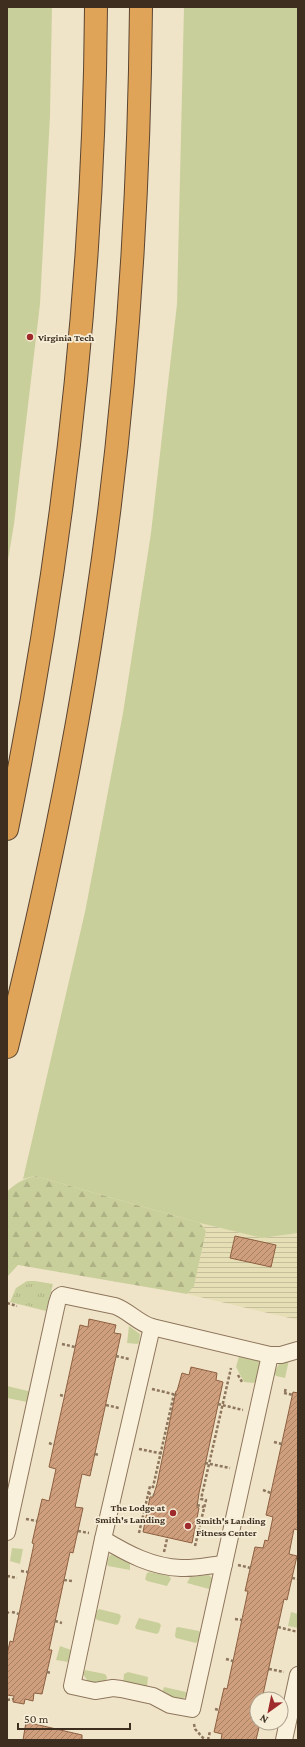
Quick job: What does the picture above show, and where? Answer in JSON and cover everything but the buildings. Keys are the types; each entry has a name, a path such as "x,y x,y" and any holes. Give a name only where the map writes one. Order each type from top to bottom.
{"highway":[{"path":"7,829 22,760 46,624 70,440 87,244 92,157 96,7"},
{"path":"7,1048 37,924 65,792 88,660 104,551 121,401 133,257 140,106 141,7"}],"lane":[{"path":"7,1532 59,1297 65,1295 115,1306 122,1308 144,1325 270,1355 281,1355 298,1350"},
{"path":"152,1327 103,1539 72,1686 95,1691 112,1688 121,1689 153,1696 170,1705 192,1709 270,1355"},
{"path":"103,1539 142,1560 161,1566 182,1568 224,1564"},
{"path":"284,1740 298,1675"}],"path":[{"path":"7,1303 17,1306"},
{"path":"69,1346 75,1347"},
{"path":"116,1356 123,1358"},
{"path":"195,1546 206,1500 201,1499 231,1368"},
{"path":"238,1375 242,1382"},
{"path":"286,1387 285,1393 293,1395"},
{"path":"139,1533 150,1486 153,1487 162,1453 175,1394 157,1390"},
{"path":"60,1395 64,1396"},
{"path":"218,1404 238,1408"},
{"path":"106,1405 112,1407"},
{"path":"274,1442 282,1444"},
{"path":"50,1443 54,1445"},
{"path":"144,1450 162,1453"},
{"path":"95,1454 99,1455"},
{"path":"205,1463 225,1467"},
{"path":"263,1490 271,1492"},
{"path":"148,1493 154,1494"},
{"path":"197,1505 204,1507"},
{"path":"30,1520 37,1521"},
{"path":"78,1531 85,1532"},
{"path":"165,1546 167,1539"},
{"path":"244,1567 251,1568"},
{"path":"21,1571 28,1572"},
{"path":"7,1576 17,1578"},
{"path":"292,1578 298,1579"},
{"path":"64,1580 72,1581"},
{"path":"10,1612 19,1614"},
{"path":"235,1618 242,1620"},
{"path":"55,1621 62,1623"},
{"path":"278,1627 298,1632"},
{"path":"226,1659 233,1661"},
{"path":"269,1669 278,1671"},
{"path":"47,1672 51,1673"},
{"path":"7,1700 13,1699"},
{"path":"215,1709 219,1710"},
{"path":"195,1729 205,1740"},
{"path":"208,1740 210,1731"}],"shaded area":[{"path":"200,1223 262,1238 298,1233 298,1320 187,1294 194,1285 206,1231"}],"green space":[{"path":"7,7 52,7 50,116 40,304 14,524 7,566"},
{"path":"184,7 298,7 298,1233 262,1238 200,1223 35,1176 23,1179 85,912 123,713 151,533 177,304"},
{"path":"35,1176 200,1223 206,1231 194,1286 187,1294 18,1265 7,1277 7,1192 13,1186 27,1178"},
{"path":"27,1281 53,1284 46,1311 10,1302 16,1288"},
{"path":"32,1283 51,1286 46,1309 25,1305 26,1303 12,1300 19,1287"},
{"path":"129,1326 140,1334 139,1343 127,1343"},
{"path":"239,1356 260,1361 256,1381 254,1383 244,1382 236,1367"},
{"path":"289,1360 285,1378 276,1376 274,1373 279,1364"},
{"path":"7,1386 28,1391 30,1393 27,1402 7,1398"},
{"path":"12,1548 23,1549 20,1564 10,1561"},
{"path":"112,1554 130,1564 130,1570 108,1566 107,1563 109,1556"},
{"path":"149,1572 169,1576 171,1579 167,1586 147,1581 145,1579 147,1573"},
{"path":"209,1575 213,1579 209,1589 187,1583 190,1577"},
{"path":"99,1609 119,1614 121,1616 119,1623 117,1625 97,1620 95,1618"},
{"path":"291,1612 298,1614 298,1628 288,1626"},
{"path":"139,1618 159,1623 161,1625 159,1632 157,1634 136,1629 135,1627"},
{"path":"178,1627 199,1631 198,1641 196,1643 176,1638 176,1628"},
{"path":"60,1646 71,1650 68,1662 56,1660"},
{"path":"85,1670 105,1674 107,1677 106,1682 89,1683 83,1674"},
{"path":"128,1672 148,1677 147,1687 123,1683 124,1674"},
{"path":"164,1687 186,1692 187,1696 177,1702 162,1693"}],"place":[{"name":"Virginia Tech","path":"30,337"},
{"name":"The Lodge at Smith's Landing","path":"173,1513"},
{"name":"Smith's Landing Fitness Center","path":"188,1526"}]}
